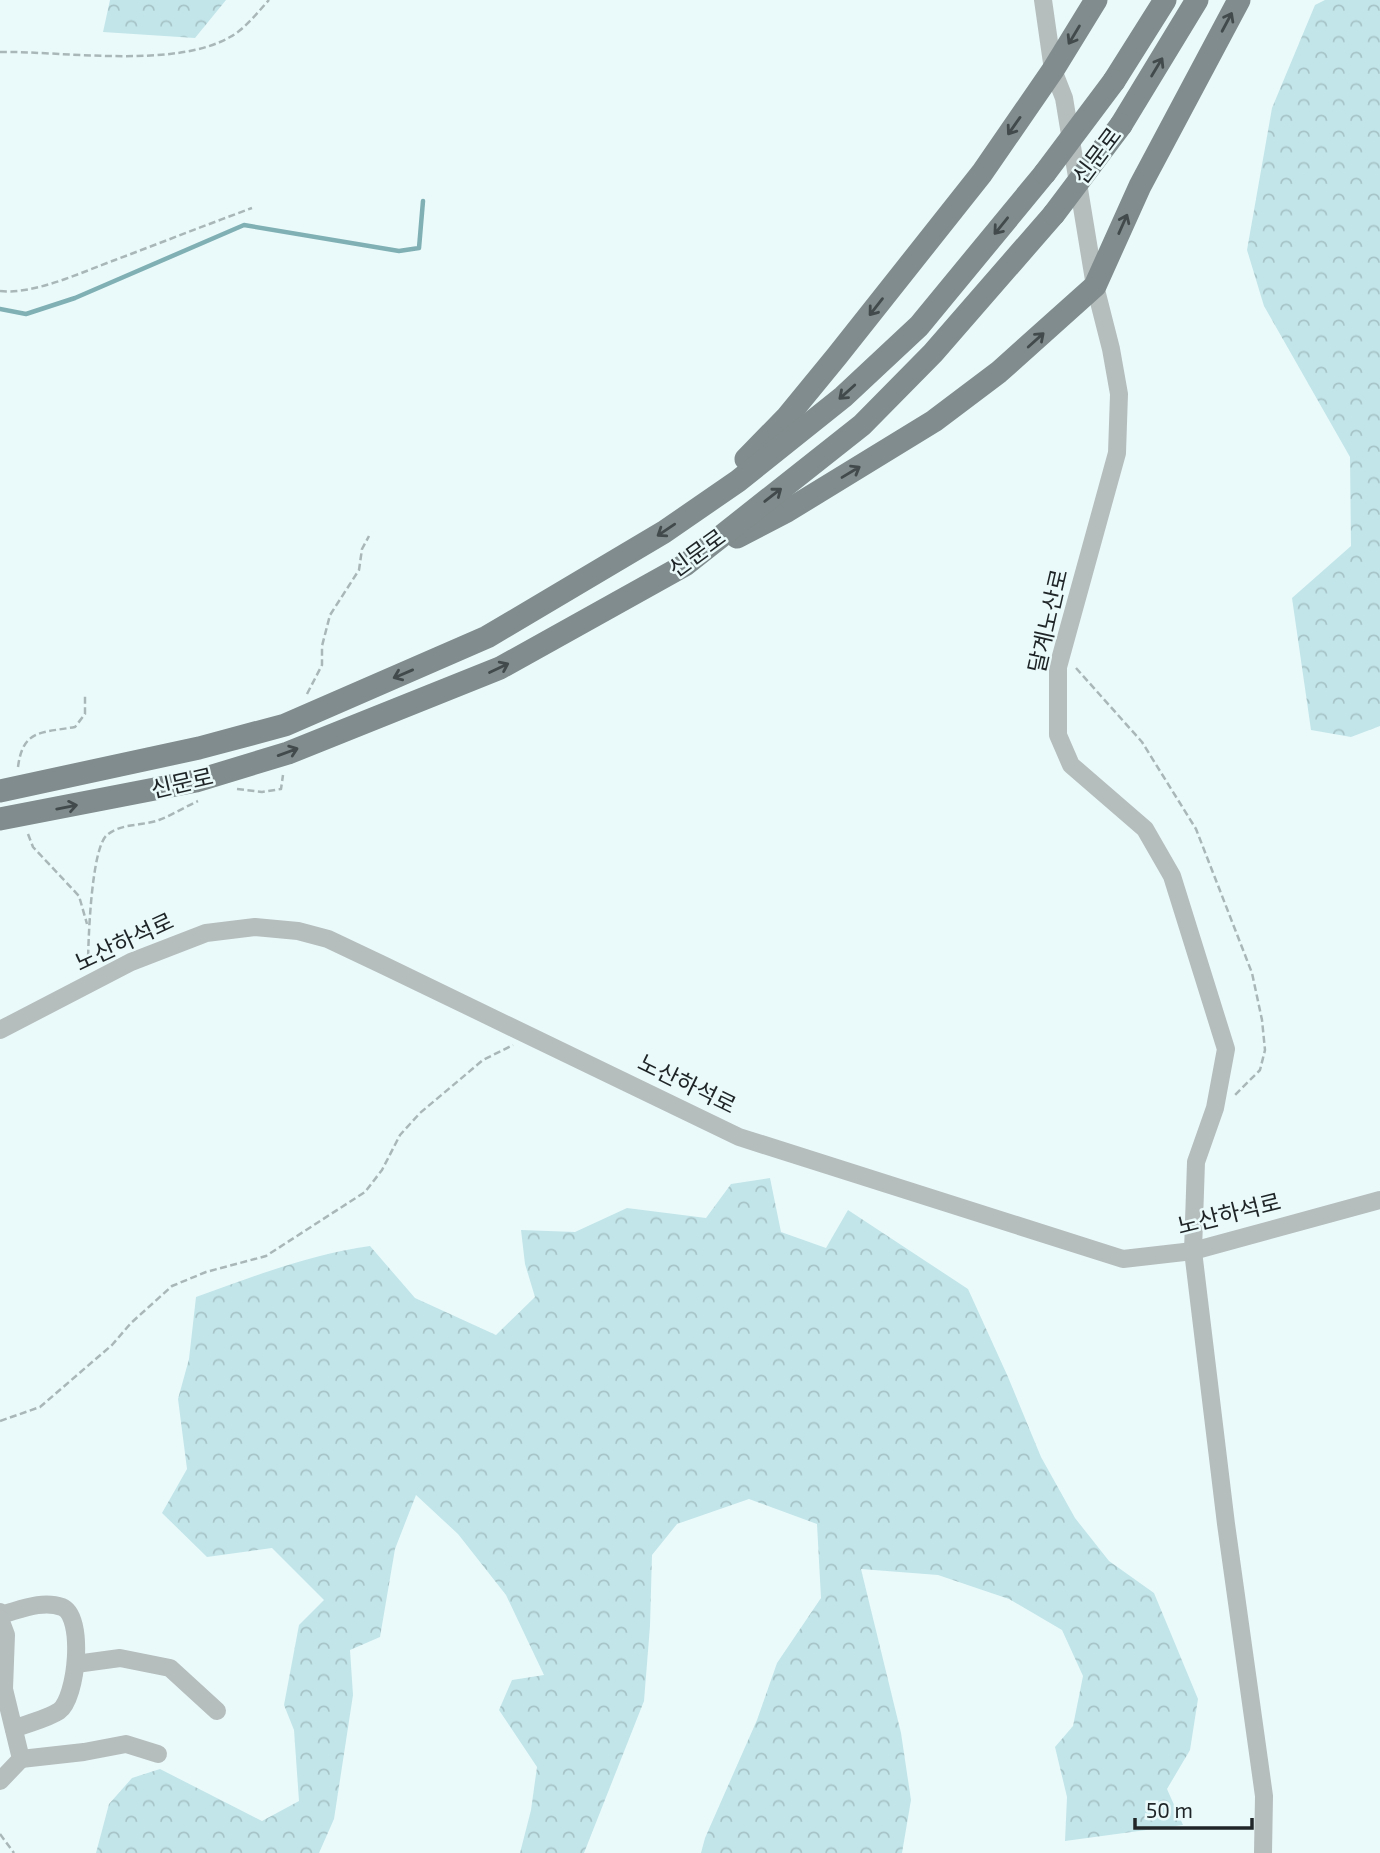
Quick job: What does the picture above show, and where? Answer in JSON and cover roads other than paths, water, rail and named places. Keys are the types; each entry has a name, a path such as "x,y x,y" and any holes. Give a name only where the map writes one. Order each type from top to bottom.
{"main road":[{"path":"693,510 787,417 982,173 1053,70 1096,0"},
{"name":"신문로","path":"0,791 185,751 285,725 487,637 664,532 738,481 843,397 919,326 1045,173 1114,81 1165,0"},
{"name":"신문로","path":"0,819 196,781 288,752 500,668 685,565 862,425 933,354 1054,214 1121,125 1197,0"},
{"path":"685,565 787,511 934,421 999,372 1096,286 1139,186 1239,0"}],"street":[{"name":"달계노산로","path":"1043,0 1053,70 1064,98 1096,286 1119,394 1117,453 1058,667 1058,735 1071,765 1145,829 1172,876 1226,1049 1215,1108 1196,1162 1193,1251 1226,1524 1264,1796 1263,1853"},
{"name":"노산하석로","path":"0,1030 131,962 206,933 255,927 298,930 328,939 739,1137 1123,1259 1193,1251 1380,1200"},
{"path":"0,1612 4,1614 35,1605 62,1607 69,1612 75,1624 76,1664 69,1694 59,1711 14,1729"},
{"path":"0,1619 6,1635 4,1689 21,1759"},
{"path":"76,1664 120,1658 170,1668 217,1711"},
{"path":"0,1781 21,1759 126,1744 158,1754"}],"waterway":[{"path":"0,309 26,314 75,298 244,225 399,251 419,248 423,201"}]}
